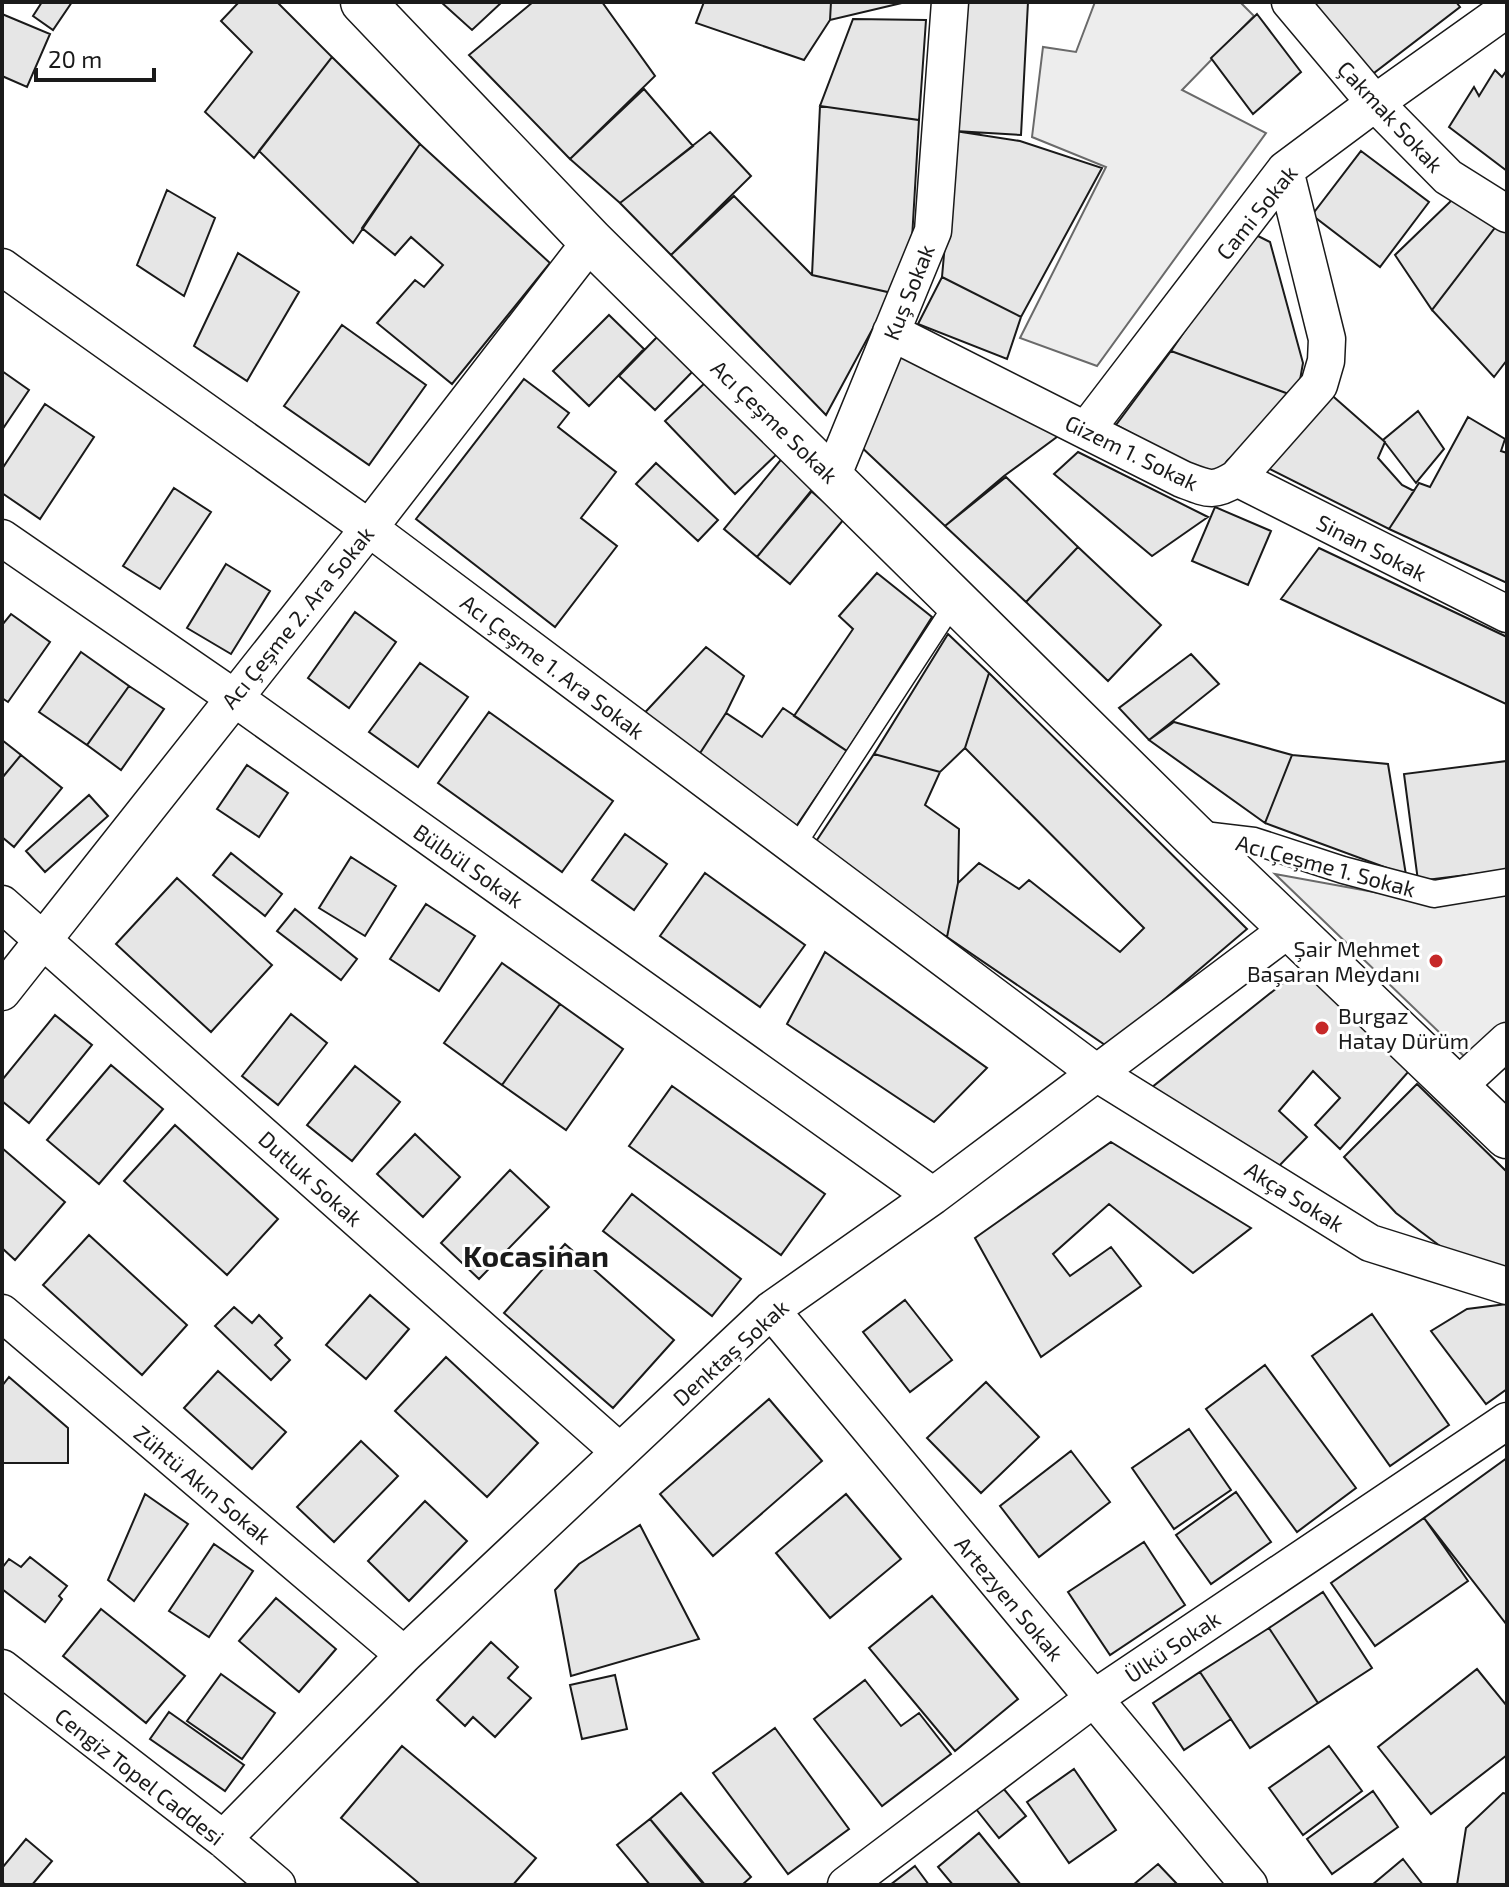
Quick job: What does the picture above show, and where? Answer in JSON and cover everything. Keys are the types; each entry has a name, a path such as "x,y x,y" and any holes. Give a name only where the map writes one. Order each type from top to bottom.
{"main road":[{"name":"Acı Çeşme Sokak","path":"363,2 591,241 1192,834 1507,1136"}],"street":[{"name":"Kuş Sokak","path":"832,477 933,231 950,2"},
{"name":"Çakmak Sokak","path":"1290,2 1375,103 1448,177 1507,214"},
{"name":"Cami Sokak","path":"1086,430 1285,170 1507,9"},
{"path":"1237,478 1319,385 1326,361 1327,339 1285,170"},
{"name":"Acı Çeşme 2. Ara Sokak","path":"2,992 369,528 591,241"},
{"name":"Acı Çeşme 1. Ara Sokak","path":"2,267 369,528 1098,1074"},
{"name":"Gizem 1. Sokak","path":"891,332 1152,465 1203,487 1220,489 1237,478"},
{"name":"Sinan Sokak","path":"1237,478 1507,614"},
{"name":"Bülbül Sokak","path":"2,538 233,697 933,1196"},
{"name":"Acı Çeşme 1. Sokak","path":"1192,834 1254,841 1343,870 1434,894 1507,882"},
{"name":"Dutluk Sokak","path":"2,904 620,1452"},
{"name":"Denktaş Sokak","path":"223,1839 404,1655 771,1310 933,1196 1290,928"},
{"path":"1457,1087 1507,1041"},
{"name":"Akça Sokak","path":"1098,1074 1370,1243 1507,1286"},
{"name":"Artezyen Sokak","path":"771,1310 1249,1885"},
{"name":"Zühtü Akın Sokak","path":"2,1313 404,1655"},
{"name":"Ülkü Sokak","path":"846,1885 1093,1699 1507,1421"},
{"name":"Cengiz Topel Caddesi","path":"2,1668 223,1839 277,1885"}],"lane":[{"path":"795,847 956,600"}],"shaded area":[{"path":"1095,2 1240,2 1254,16 1182,90 1266,133 1097,366 1020,338 1106,167 1032,137 1043,47 1076,52"},
{"name":"Şair Mehmet Başaran Meydanı","path":"1275,874 1412,899 1507,884 1507,1024 1469,1061"}],"building":[{"path":"42,2 72,2 53,30 33,16"},
{"path":"239,2 277,2 332,57 254,158 205,112 252,52 221,21"},
{"path":"441,2 502,2 472,30"},
{"path":"533,2 602,2 655,76 570,159 469,55"},
{"path":"704,2 831,2 830,20 804,60 696,23"},
{"path":"831,2 906,2 830,20"},
{"path":"962,2 1028,2 1021,135 955,131"},
{"path":"1312,2 1456,2 1460,7 1370,76"},
{"path":"2,14 50,34 27,87 2,76"},
{"path":"1257,14 1301,72 1253,114 1211,58"},
{"path":"853,19 926,20 919,120 820,106"},
{"path":"332,57 420,144 353,243 259,151"},
{"path":"1495,70 1502,77 1507,70 1507,171 1449,127 1474,87 1479,96"},
{"path":"644,89 693,146 620,203 570,159"},
{"path":"820,106 919,120 911,256 892,293 812,275"},
{"path":"955,131 1020,141 1102,168 1021,317 942,277"},
{"path":"710,132 751,176 671,255 620,203"},
{"path":"420,144 550,263 452,384 377,323 415,280 424,287 443,265 411,237 395,255 362,228"},
{"path":"1361,151 1429,202 1380,267 1312,215"},
{"path":"167,190 215,218 184,296 137,265"},
{"path":"734,196 812,275 892,293 826,415 671,255"},
{"path":"1454,198 1497,225 1432,310 1395,255"},
{"path":"1497,225 1507,232 1507,360 1494,377 1432,310"},
{"path":"1252,233 1270,242 1303,363 1297,397 1171,351"},
{"path":"238,253 299,292 247,381 194,346"},
{"path":"942,277 1021,317 1007,359 918,324"},
{"path":"609,315 644,349 589,406 553,371"},
{"path":"342,325 426,385 369,465 284,406"},
{"path":"661,333 697,367 655,410 619,376"},
{"path":"1171,351 1297,397 1227,461 1216,479 1116,425"},
{"path":"902,355 1069,428 1004,476 945,526 856,442"},
{"path":"2,371 29,390 2,430"},
{"path":"524,379 569,413 558,427 616,472 581,518 617,546 555,627 416,519"},
{"path":"708,380 778,453 735,494 665,421"},
{"path":"1327,391 1385,442 1378,458 1402,485 1414,491 1389,529 1254,461"},
{"path":"45,404 94,437 40,519 2,493 2,469"},
{"path":"1418,411 1444,449 1416,483 1383,440"},
{"path":"1468,417 1505,439 1501,451 1507,453 1507,583 1389,529 1419,483 1430,487"},
{"path":"1078,452 1208,517 1152,556 1054,474"},
{"path":"784,456 818,484 757,557 724,529"},
{"path":"656,463 718,520 698,541 636,484"},
{"path":"1006,477 1078,547 1026,602 945,526"},
{"path":"174,488 211,512 160,589 123,566"},
{"path":"811,491 844,519 790,584 757,557"},
{"path":"1215,507 1271,531 1248,585 1192,561"},
{"path":"1078,547 1161,625 1108,681 1026,602"},
{"path":"1319,548 1507,637 1506,704 1281,599"},
{"path":"226,564 270,591 231,654 187,628"},
{"path":"877,573 932,617 847,751 794,716 853,629 839,616"},
{"path":"355,612 396,642 349,708 308,678"},
{"path":"11,614 50,642 8,702 2,698 2,625"},
{"path":"948,634 989,673 965,748 940,772 874,754"},
{"path":"706,647 744,676 726,713 693,764 637,721"},
{"path":"81,652 129,686 87,745 39,712"},
{"path":"1191,654 1219,684 1149,740 1119,708"},
{"path":"420,663 468,697 418,767 369,732"},
{"path":"989,673 1247,929 1108,1047 947,937 958,883 979,863 1019,889 1029,880 1120,952 1144,928 965,748"},
{"path":"129,686 164,709 121,770 87,745"},
{"path":"783,708 847,751 789,837 693,764 726,713 762,737"},
{"path":"489,712 613,801 562,872 438,783"},
{"path":"1174,722 1292,755 1265,823 1149,740"},
{"path":"2,740 21,755 2,778"},
{"path":"874,754 940,772 925,805 959,829 958,883 947,937 813,846"},
{"path":"21,755 62,788 14,847 2,837 2,778"},
{"path":"1292,755 1388,764 1406,875 1265,823"},
{"path":"1507,761 1507,870 1418,881 1404,774"},
{"path":"247,765 288,793 259,837 217,809"},
{"path":"89,795 108,816 45,872 26,851"},
{"path":"625,834 667,864 634,910 592,880"},
{"path":"231,853 282,894 265,916 213,875"},
{"path":"351,857 396,886 365,936 319,908"},
{"path":"705,873 805,945 760,1007 660,936"},
{"path":"177,878 272,965 211,1032 116,944"},
{"path":"426,904 475,936 439,991 390,959"},
{"path":"295,909 357,959 341,980 277,931"},
{"path":"825,952 987,1068 934,1122 787,1024"},
{"path":"502,963 560,1004 502,1085 444,1043"},
{"path":"1302,968 1409,1071 1340,1149 1315,1125 1340,1098 1313,1071 1279,1111 1307,1137 1279,1166 1151,1088"},
{"path":"560,1004 623,1049 566,1130 502,1085"},
{"path":"291,1014 327,1043 278,1105 242,1076"},
{"path":"55,1015 92,1045 29,1123 2,1101 2,1080"},
{"path":"111,1065 163,1109 99,1184 47,1140"},
{"path":"355,1066 400,1102 352,1161 307,1125"},
{"path":"1417,1084 1507,1172 1507,1267 1468,1267 1396,1213 1344,1157"},
{"path":"672,1086 825,1194 781,1255 629,1146"},
{"path":"175,1125 278,1219 227,1275 124,1181"},
{"path":"415,1134 460,1177 423,1217 377,1174"},
{"path":"1111,1142 1251,1228 1193,1273 1109,1204 1053,1254 1070,1276 1111,1247 1141,1286 1041,1357 975,1238"},
{"path":"2,1148 65,1202 15,1260 2,1248"},
{"path":"510,1170 549,1207 479,1279 441,1243"},
{"path":"632,1194 741,1279 712,1316 603,1231"},
{"path":"89,1235 187,1325 142,1375 43,1285"},
{"path":"565,1244 674,1340 613,1408 504,1313"},
{"path":"370,1295 409,1329 366,1379 326,1345"},
{"path":"905,1300 952,1360 910,1392 863,1332"},
{"path":"1507,1304 1507,1389 1486,1404 1431,1331 1467,1309"},
{"path":"234,1307 252,1323 259,1315 282,1338 275,1345 290,1360 271,1380 215,1326"},
{"path":"1372,1314 1449,1425 1390,1466 1312,1356"},
{"path":"446,1357 538,1443 487,1497 395,1411"},
{"path":"1265,1365 1356,1488 1297,1532 1206,1409"},
{"path":"218,1371 286,1432 252,1469 184,1408"},
{"path":"9,1377 68,1428 68,1463 2,1463 2,1386"},
{"path":"986,1382 1039,1437 981,1493 927,1438"},
{"path":"769,1399 822,1461 713,1556 660,1494"},
{"path":"1189,1429 1231,1490 1174,1529 1132,1468"},
{"path":"361,1441 398,1476 334,1542 297,1507"},
{"path":"1071,1451 1110,1502 1039,1557 1000,1506"},
{"path":"1507,1458 1507,1625 1424,1518"},
{"path":"1236,1492 1271,1542 1211,1584 1176,1535"},
{"path":"145,1494 188,1524 134,1601 108,1580"},
{"path":"846,1494 901,1559 830,1618 776,1553"},
{"path":"425,1501 467,1541 409,1601 368,1561"},
{"path":"1424,1518 1468,1581 1375,1646 1331,1583"},
{"path":"640,1525 699,1639 571,1676 555,1590 579,1564"},
{"path":"1144,1542 1185,1605 1110,1655 1068,1592"},
{"path":"214,1544 253,1571 209,1637 169,1611"},
{"path":"30,1557 67,1586 59,1596 62,1599 45,1622 2,1589 2,1568 9,1559 21,1567"},
{"path":"1323,1592 1372,1668 1318,1703 1269,1628"},
{"path":"932,1596 1018,1699 955,1751 869,1648"},
{"path":"276,1598 336,1649 299,1692 239,1641"},
{"path":"101,1609 185,1676 146,1723 63,1656"},
{"path":"1269,1628 1318,1703 1250,1748 1200,1672"},
{"path":"491,1642 518,1667 508,1678 531,1698 495,1737 473,1717 465,1726 437,1700"},
{"path":"1477,1669 1507,1706 1507,1755 1431,1814 1378,1747"},
{"path":"1200,1672 1231,1719 1184,1750 1153,1703"},
{"path":"221,1674 275,1713 242,1759 187,1721"},
{"path":"615,1675 627,1729 582,1739 570,1685"},
{"path":"865,1680 901,1726 919,1713 951,1754 882,1806 814,1719"},
{"path":"169,1712 244,1765 225,1791 150,1739"},
{"path":"775,1728 849,1829 788,1874 713,1773"},
{"path":"402,1746 536,1858 513,1885 421,1885 341,1818"},
{"path":"1329,1746 1362,1791 1303,1835 1269,1788"},
{"path":"1074,1769 1116,1830 1069,1863 1027,1802"},
{"path":"1003,1788 1026,1816 999,1838 976,1809"},
{"path":"1373,1791 1398,1827 1332,1874 1307,1839"},
{"path":"681,1793 751,1877 742,1885 705,1885 650,1819"},
{"path":"1503,1793 1507,1794 1507,1885 1457,1885 1466,1828"},
{"path":"650,1819 704,1885 650,1885 617,1845"},
{"path":"979,1833 1021,1885 953,1885 938,1867"},
{"path":"26,1839 52,1861 32,1885 6,1885 2,1882 2,1868"},
{"path":"1403,1859 1423,1885 1372,1885"},
{"path":"1158,1864 1178,1885 1133,1885"},
{"path":"915,1866 929,1885 890,1885"}],"place":[{"name":"Şair Mehmet Başaran Meydanı","path":"1436,961"},
{"name":"Burgaz Hatay Dürüm","path":"1322,1028"}],"district":[{"name":"Kocasinan","path":"536,1255"}]}
